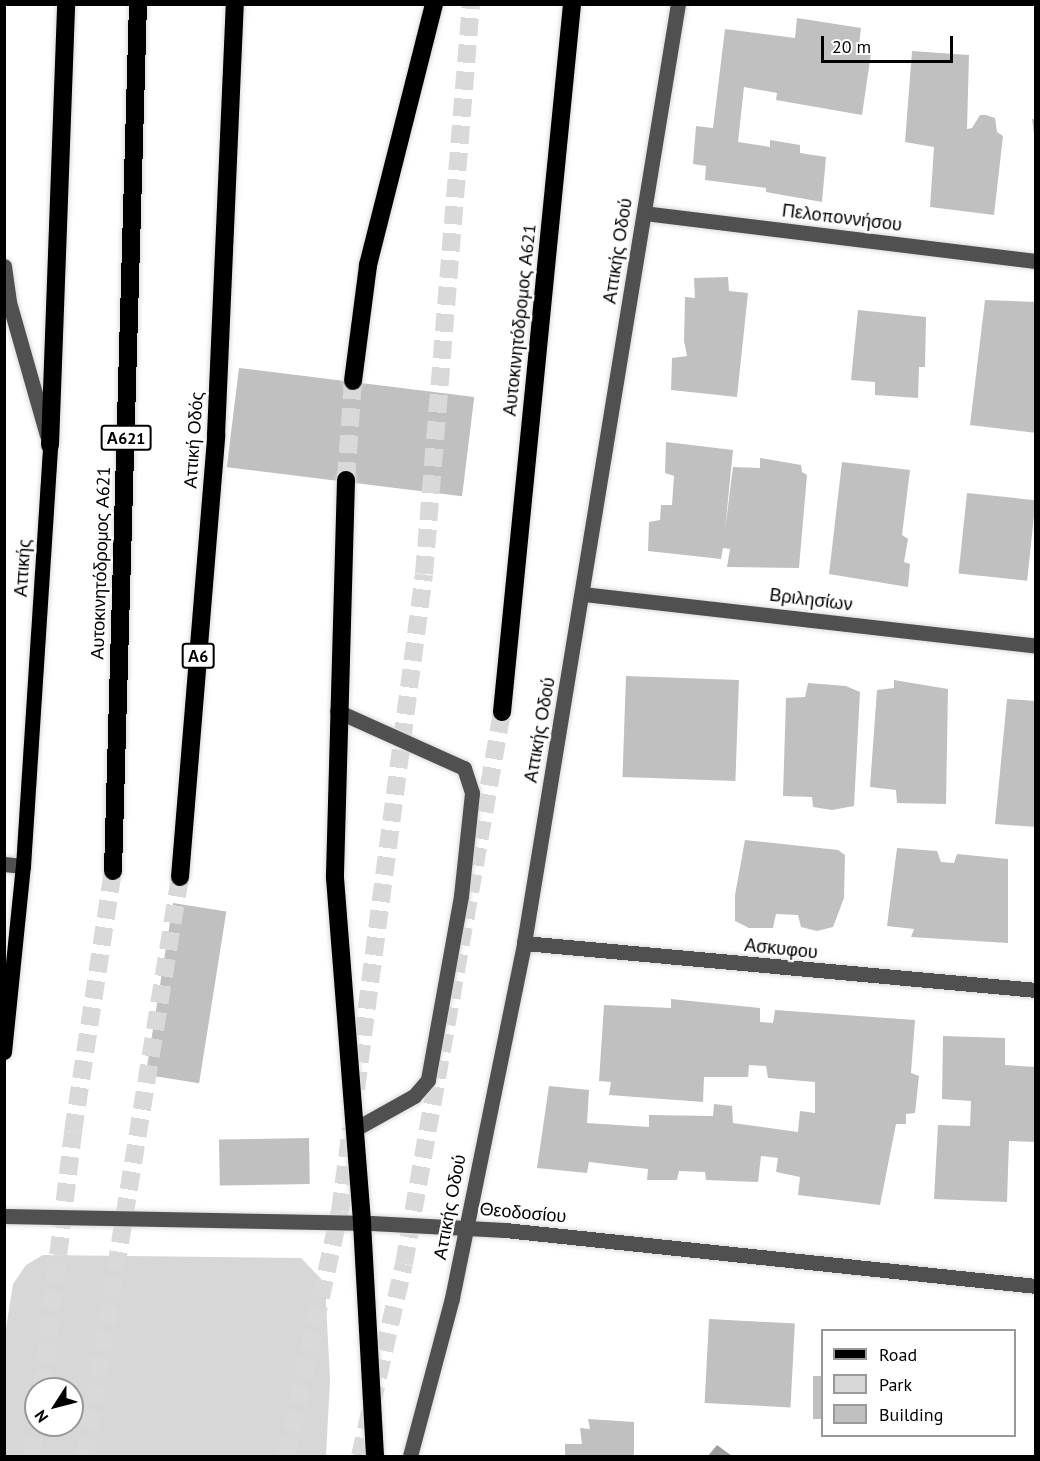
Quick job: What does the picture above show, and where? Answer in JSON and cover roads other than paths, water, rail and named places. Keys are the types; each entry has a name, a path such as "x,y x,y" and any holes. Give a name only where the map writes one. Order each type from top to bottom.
{"highway":[{"path":"51,445 66,4"},
{"name":"Αυτοκινητόδρομος Α621","path":"113,871 138,4"},
{"name":"Αττική Οδός","path":"180,878 216,435 235,4"},
{"path":"353,381 368,265 434,4"},
{"name":"Αυτοκινητόδρομος Α621","path":"502,712 572,4"},
{"path":"346,480 337,711 335,878 362,1223 375,1456"}],"main road":[{"name":"Αττικής","path":"4,1053 23,866 51,445"}],"street":[{"name":"Αττικής Οδού","path":"410,1456 452,1298 524,943 678,4"},
{"name":"Πελοποννήσου","path":"644,213 1035,261"},
{"path":"4,266 9,302 51,445"},
{"name":"Βριλησίων","path":"583,594 1035,646"},
{"path":"337,711 464,768 472,793 461,896 429,1080 414,1096 355,1129"},
{"path":"4,864 23,866"},
{"name":"Ασκυφου","path":"524,943 1035,990"},
{"name":"Θεοδοσίου","path":"4,1216 362,1223 465,1228 1035,1286"}],"tunnel":[{"path":"356,1089 424,574 471,4"},
{"path":"346,480 353,381"},
{"path":"360,1456 404,1264 502,712"},
{"path":"43,1377 73,1132 113,871"},
{"path":"85,1456 180,877"},
{"path":"286,1456 340,1211 351,1129"},
{"path":"31,1456 34,1437"}]}
